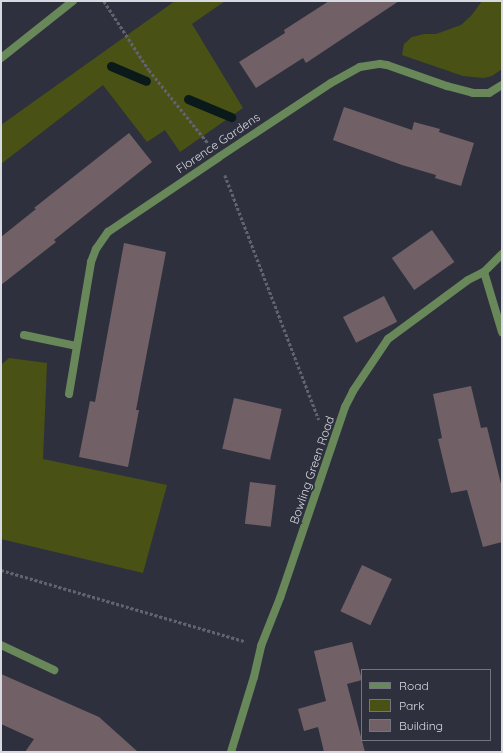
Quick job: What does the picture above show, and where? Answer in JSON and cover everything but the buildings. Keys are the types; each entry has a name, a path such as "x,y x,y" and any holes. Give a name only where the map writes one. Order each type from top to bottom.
{"street":[{"path":"1,58 73,1"},
{"name":"Florence Gardens","path":"70,394 76,346 91,262 101,241 108,232 218,157 331,83 360,67 380,64 387,65 446,86 473,93 489,93 502,86"},
{"name":"Bowling Green Road","path":"231,752 262,646 353,392 388,339 468,280 484,272 502,254"},
{"path":"484,272 502,332"},
{"path":"24,335 76,346"},
{"path":"1,645 54,670"}],"path":[{"path":"104,1 149,70 218,157 331,451"},
{"path":"1,570 262,646"}],"green space":[{"path":"175,1 225,1 192,24 243,108 180,152 165,130 147,142 103,85 1,164 1,125"},
{"path":"482,1 502,1 502,69 492,76 484,78 463,76 402,55 404,44 412,37 424,34 436,34 461,25 471,16"},
{"path":"9,358 47,363 43,459 167,485 143,573 1,539 1,365"}],"waterway":[{"path":"111,66 146,81"},
{"path":"188,99 231,117"}]}
